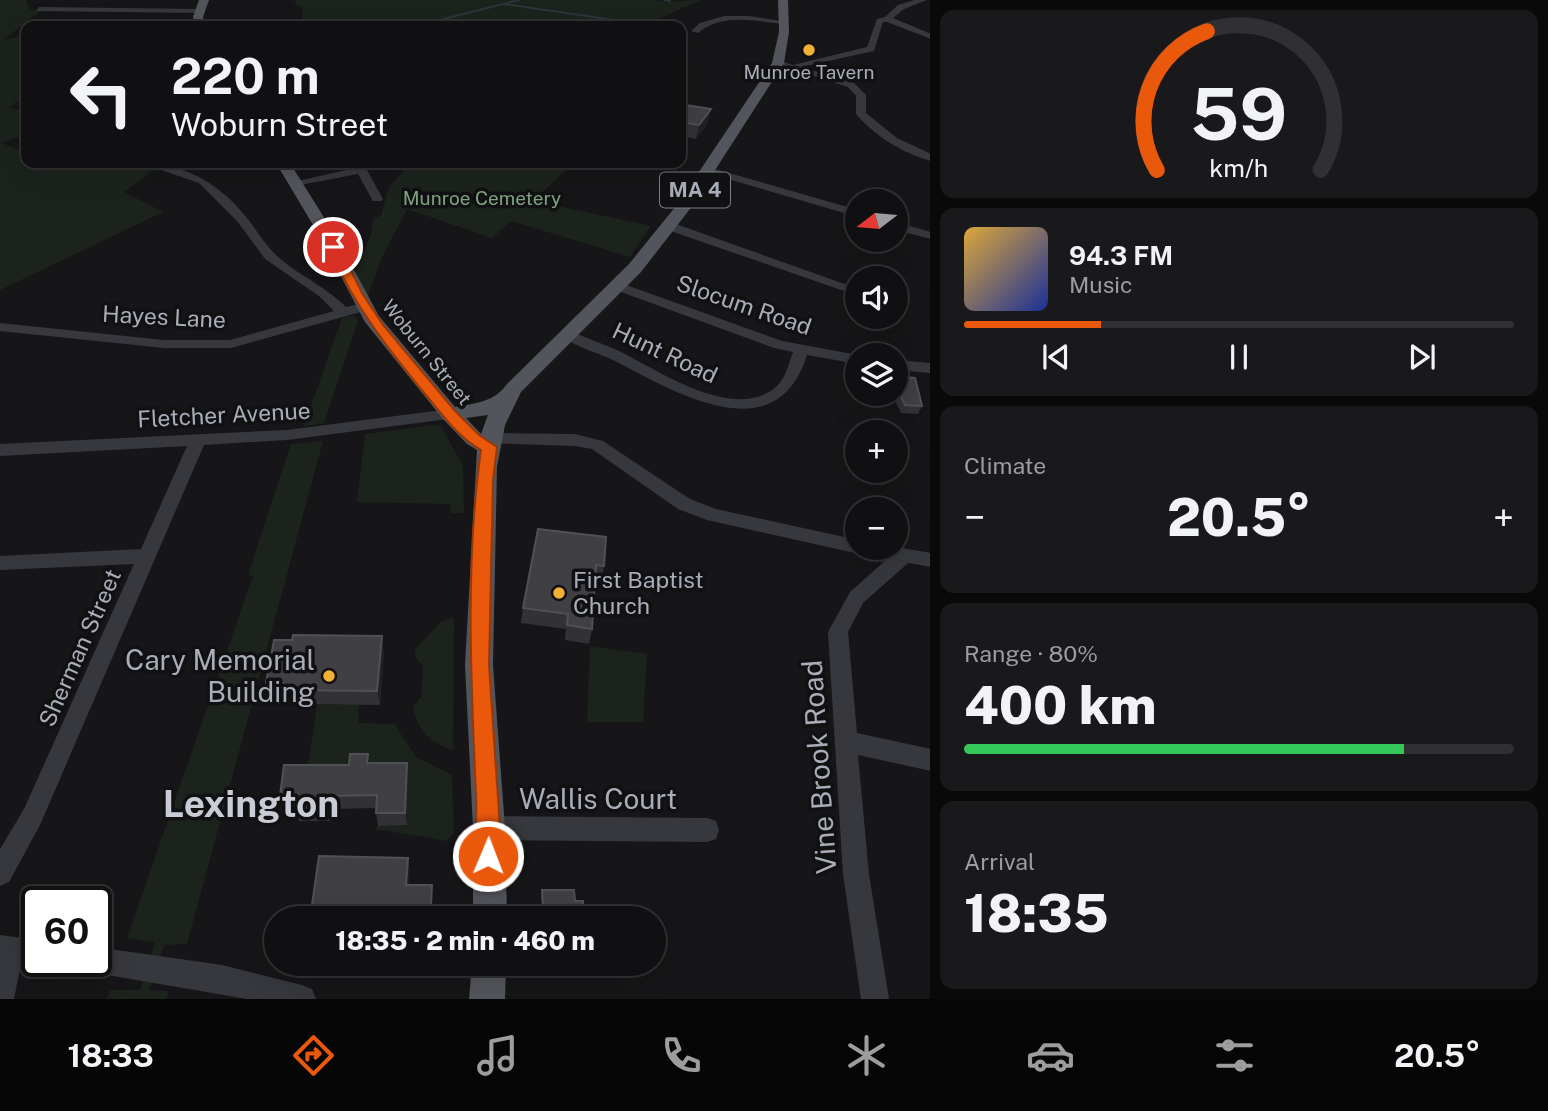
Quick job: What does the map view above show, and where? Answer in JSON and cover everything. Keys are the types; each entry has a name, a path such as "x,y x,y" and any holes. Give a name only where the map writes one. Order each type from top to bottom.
{"main road":[{"path":"200,21 200,11 205,0"},
{"name":"MA 4","path":"490,906 489,828 479,665 485,480 490,443 503,402 523,377 618,286 669,226 778,63 783,44 783,0"},
{"name":"Woburn Street","path":"286,168 330,240 363,307 450,414 474,439 490,443"},
{"path":"450,414 484,409 503,402"},
{"path":"487,999 488,976"}],"street":[{"path":"794,67 871,49 880,21 888,19 901,7 926,0"},
{"path":"39,9 63,4 200,11"},
{"path":"888,19 930,37"},
{"path":"695,31 700,25 716,20 782,22"},
{"path":"778,63 840,81 858,90 860,114 894,140 927,153"},
{"path":"161,168 203,181 241,218 269,256 317,288 343,312"},
{"path":"295,183 352,168"},
{"path":"361,168 377,199"},
{"path":"708,170 845,210"},
{"path":"669,226 845,287"},
{"path":"908,230 930,236"},
{"name":"Slocum Road","path":"618,286 801,350 845,358"},
{"name":"Hayes Lane","path":"0,327 163,344 231,344 267,337 363,307"},
{"name":"Hunt Road","path":"568,335 602,348 697,396 717,402 756,401 779,392 789,381 801,350"},
{"path":"908,366 930,369"},
{"name":"Fletcher Avenue","path":"0,450 313,433 450,414"},
{"name":"Sherman Street","path":"0,873 32,817 198,440"},
{"path":"490,443 575,440 597,446 684,504 713,515 845,544"},
{"path":"0,564 147,556"},
{"path":"908,557 930,560"},
{"name":"Vine Brook Road","path":"875,999 856,874 838,632 845,610 863,588 899,560"},
{"path":"848,742 930,760"},
{"name":"Wallis Court","path":"489,828 707,830"},
{"path":"1,999 16,951"},
{"path":"112,962 222,979 302,999"}],"green space":[{"path":"0,0 26,0 30,10 42,10 28,21 21,21 21,26 3,40 21,36 21,100 9,108 21,110 21,136 2,143 21,151 21,168 156,169 124,192 163,212 0,290"},
{"path":"297,0 701,0 654,21 303,21 302,8 294,3"},
{"name":"Munroe Cemetery","path":"406,168 568,168 534,201 651,226 630,257 511,221 492,238 407,209 381,259 367,299 354,274 371,235 374,218 381,216 389,187"},
{"path":"354,315 358,321 324,423 304,426 342,318"},
{"path":"441,426 463,466 464,513 451,513 450,504 357,502 365,434"},
{"path":"323,441 187,944 164,945 149,990 169,991 166,999 107,999 110,990 140,990 155,942 127,938 253,576 248,575 291,444"},
{"path":"454,618 453,750 445,748 426,735 413,707 421,697 423,666 415,657 415,649 442,621"},
{"path":"590,646 647,654 643,722 587,722"},
{"path":"317,705 359,705 358,723 394,724 416,757 452,775 454,832 447,841 375,829 378,826 407,825 409,777 306,778"}],"building":[{"path":"686,105 711,109 699,125 686,123"},
{"path":"908,377 915,378 922,406 908,405"},
{"name":"First Baptist Church","path":"538,529 606,537 604,566 596,565 592,629 567,625 568,614 523,608"},
{"name":"Cary Memorial Building","path":"293,635 382,636 377,691 283,690 284,683 266,683 274,640 292,640"},
{"path":"350,754 368,754 367,763 407,763 405,813 376,813 377,795 328,796 326,808 294,808 296,795 280,795 284,765 349,765"},
{"path":"319,856 408,858 406,885 432,885 431,906 312,906"},
{"path":"542,890 574,890 575,901 583,901 583,906 543,906"}],"waterway":[{"path":"436,21 519,0"},
{"path":"664,0 670,1"},
{"path":"504,4 621,21"}],"place":[{"name":"Munroe Tavern","path":"809,50"},
{"name":"First Baptist Church","path":"559,593"},
{"name":"Cary Memorial Building","path":"329,676"}],"district":[{"name":"Lexington","path":"251,804"}],"route":[{"path":"333,247 366,312 450,414 474,439 489,447 485,480 487,495 479,665 489,828 488,856"}]}
